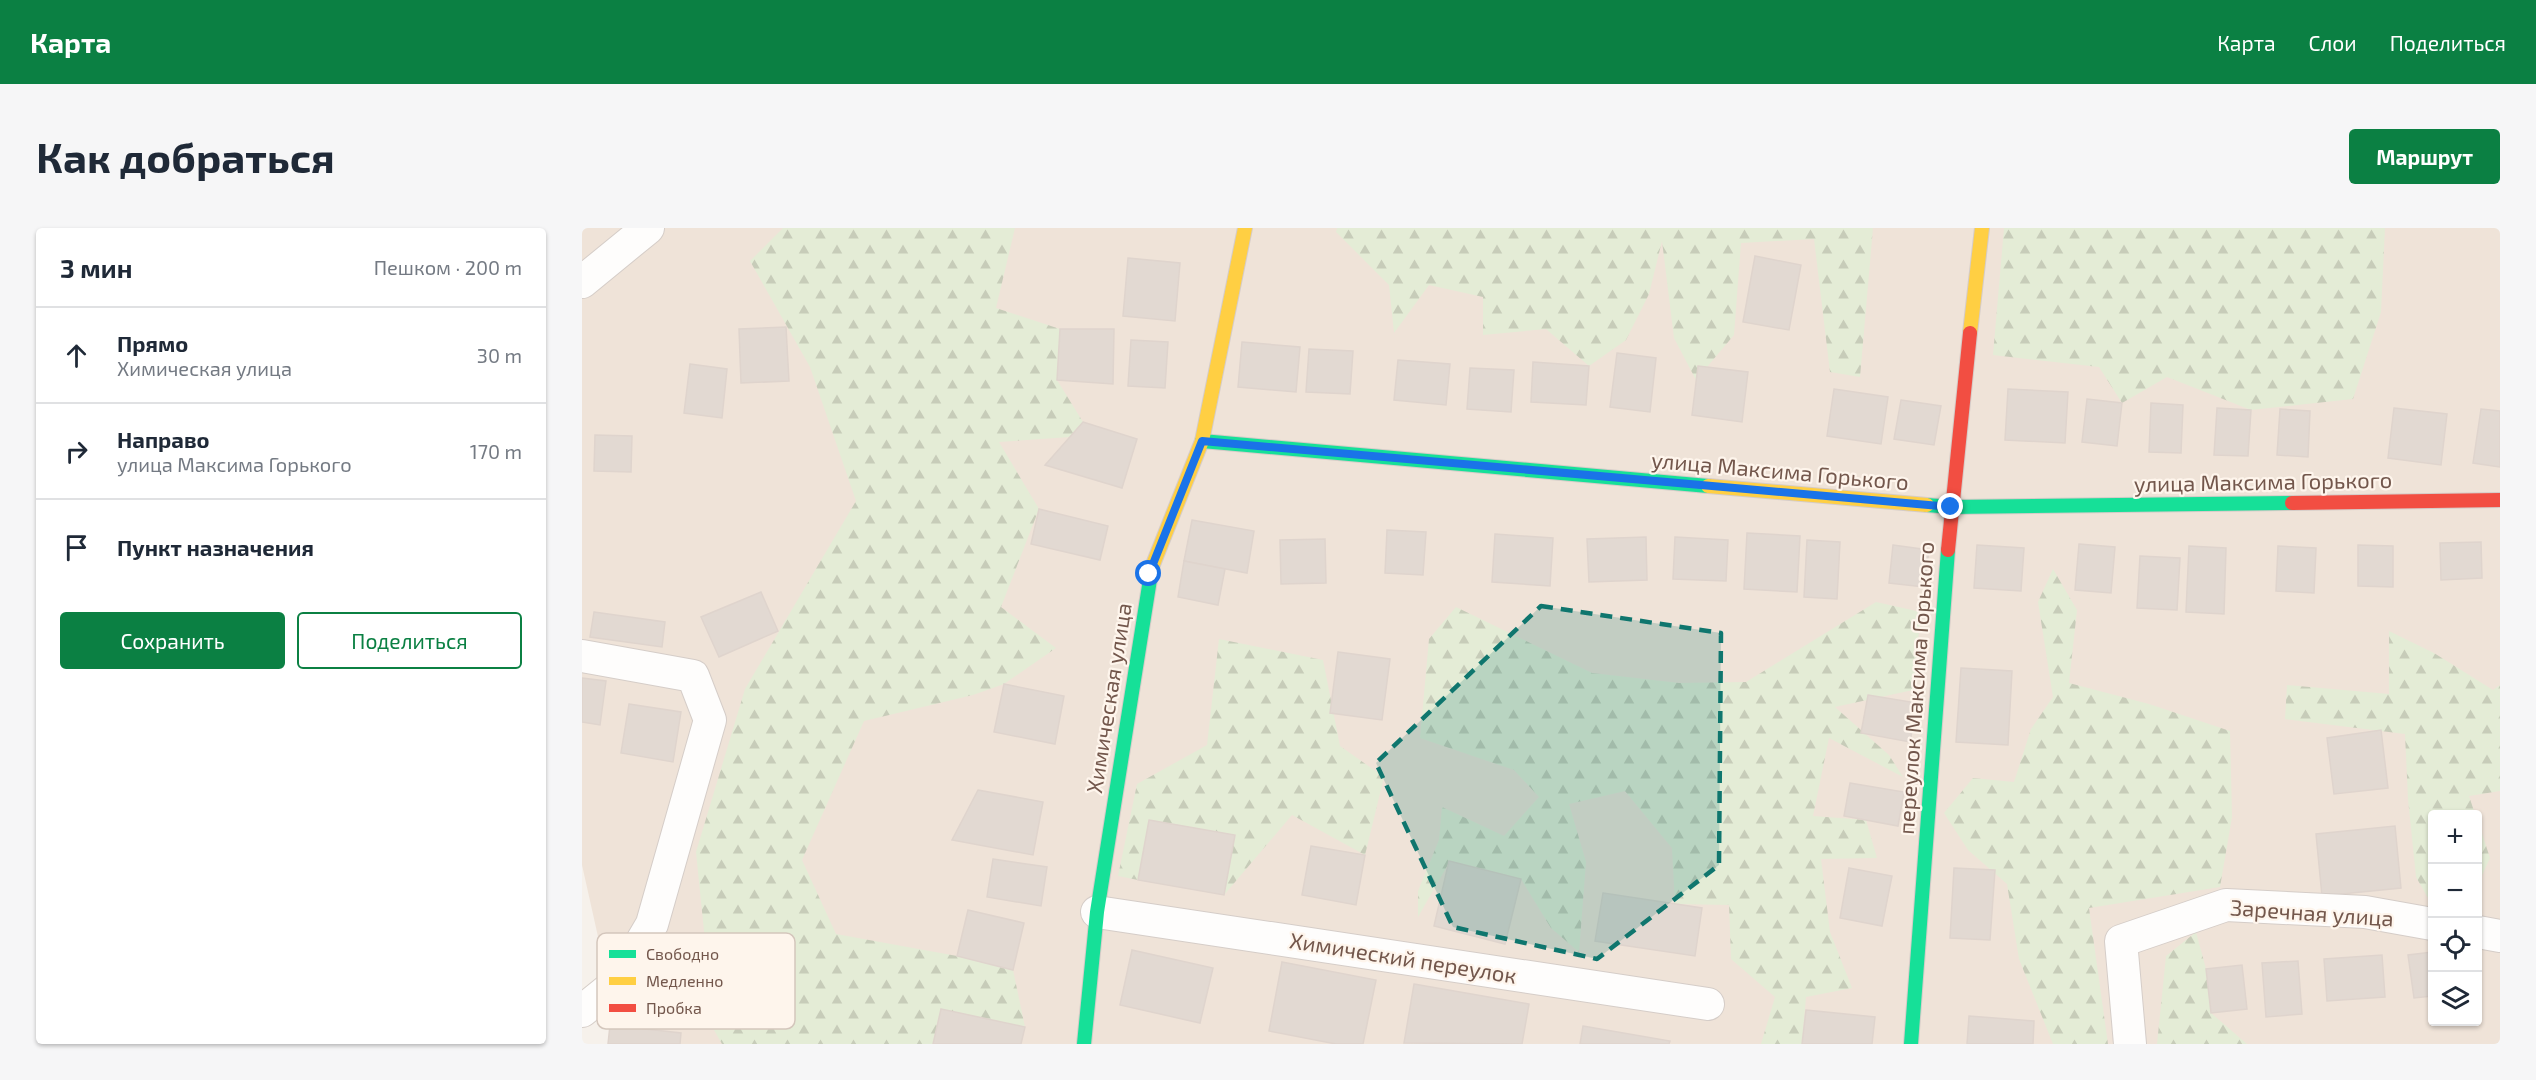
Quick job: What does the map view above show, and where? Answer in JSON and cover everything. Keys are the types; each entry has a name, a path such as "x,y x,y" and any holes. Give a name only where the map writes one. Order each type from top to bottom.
{"street":[{"path":"582,282 648,228"},
{"name":"Химическая улица","path":"1084,1044 1097,912 1149,574 1202,441 1245,228"},
{"name":"переулок Максима Горького","path":"1911,1044 1951,507 1982,228"},
{"name":"улица Максима Горького","path":"1202,441 1951,507 2500,500"},
{"path":"582,656 693,676 710,720 652,924 647,933"},
{"name":"Заречная улица","path":"2130,1044 2121,941 2226,905 2366,912 2428,923"},
{"name":"Химический переулок","path":"1097,912 1708,1004"},
{"path":"2482,933 2500,936"},
{"path":"582,1011 597,999"}],"highlighted area":[{"path":"1541,606 1721,633 1719,865 1597,959 1453,927 1376,763"}],"shaded area":[{"path":"582,228 2500,228 2500,1044 622,1044 619,1029 795,1029 795,933 597,933 582,865"}],"green space":[{"path":"783,228 1015,228 996,308 1060,329 1057,380 1083,422 1070,437 999,442 1039,509 1001,607 1056,648 1004,684 973,695 864,721 802,860 836,934 957,956 1013,970 1025,1027 941,1009 933,1044 722,1044 714,1030 795,1029 795,933 704,933 696,852 745,689 856,501 810,367 750,261"},
{"path":"1337,228 1873,228 1860,377 1830,372 1814,239 1741,243 1734,335 1696,380 1674,338 1662,241 1649,294 1626,340 1589,366 1546,329 1483,335 1483,297 1429,285 1394,333 1389,285 1336,232"},
{"path":"2004,228 2385,228 2381,312 2353,399 2251,410 2167,377 2122,403 2099,367 1993,355"},
{"path":"2053,569 2077,610 2069,683 2149,704 2230,731 2232,817 2220,887 2089,908 2108,1044 2053,1044 2019,959 2007,884 1968,850 1944,813 1973,778 2014,782 2031,729 2053,697 2038,602"},
{"path":"1876,602 1921,612 1913,690 1835,707 1889,755 1903,777 1829,738 1813,816 1866,820 1877,858 1821,859 1830,932 1852,988 1806,997 1802,1044 1761,1044 1775,997 1731,959 1729,905 1675,904 1672,848 1625,791 1569,804 1586,862 1579,952 1551,928 1521,879 1450,861 1418,917 1418,891 1439,840 1442,807 1504,836 1539,797 1514,770 1420,738 1429,639 1456,607 1592,673 1679,683 1746,682"},
{"path":"2389,631 2434,653 2493,690 2500,685 2500,791 2469,796 2474,810 2428,810 2428,898 2416,877 2408,799 2405,734 2285,719 2287,685 2389,694"},
{"path":"1219,639 1323,660 1340,746 1384,777 1365,855 1292,815 1224,895 1235,835 1149,820 1138,880 1118,876 1137,784 1207,745"},
{"path":"2482,833 2490,858 2482,875"},
{"path":"2196,932 2206,969 2211,1013 2247,1044 2157,1044 2166,956"}],"building":[{"path":"1755,256 1801,265 1789,330 1743,322"},
{"path":"1128,258 1180,263 1175,321 1123,316"},
{"path":"786,327 789,381 741,383 739,329"},
{"path":"1060,329 1114,329 1113,384 1057,380"},
{"path":"1131,340 1168,342 1165,388 1128,386"},
{"path":"1242,342 1300,347 1296,392 1238,387"},
{"path":"1309,349 1353,351 1350,394 1306,392"},
{"path":"1617,353 1656,358 1650,412 1610,407"},
{"path":"1398,360 1450,364 1446,405 1394,400"},
{"path":"1533,362 1589,366 1586,405 1531,402"},
{"path":"690,364 727,369 722,418 684,413"},
{"path":"1698,366 1748,372 1742,422 1692,415"},
{"path":"1470,368 1514,370 1511,412 1467,409"},
{"path":"1834,389 1888,397 1881,444 1827,436"},
{"path":"2008,389 2068,392 2065,443 2005,440"},
{"path":"2087,399 2122,403 2117,446 2082,442"},
{"path":"1901,400 1941,406 1934,445 1894,439"},
{"path":"2151,403 2183,405 2181,453 2149,452"},
{"path":"2217,408 2251,410 2248,456 2214,455"},
{"path":"2394,408 2447,414 2441,465 2388,458"},
{"path":"2280,409 2310,411 2308,457 2277,455"},
{"path":"2481,409 2500,411 2500,467 2473,463"},
{"path":"1083,422 1137,439 1122,488 1045,465"},
{"path":"595,435 632,436 631,472 594,471"},
{"path":"1039,509 1108,526 1100,560 1031,544"},
{"path":"1192,520 1254,531 1247,573 1184,561"},
{"path":"1387,530 1426,532 1423,575 1385,573"},
{"path":"1747,533 1800,536 1797,592 1744,589"},
{"path":"1495,534 1553,538 1550,586 1492,582"},
{"path":"1646,537 1647,580 1589,582 1587,539"},
{"path":"1675,537 1728,540 1726,581 1673,579"},
{"path":"1325,539 1326,583 1281,584 1280,540"},
{"path":"1807,540 1840,542 1837,599 1804,597"},
{"path":"2481,542 2482,578 2441,580 2440,543"},
{"path":"2079,544 2115,547 2111,593 2075,590"},
{"path":"1893,545 1929,550 1924,587 1889,583"},
{"path":"1977,545 2024,548 2021,591 1974,588"},
{"path":"2358,545 2393,546 2393,587 2358,586"},
{"path":"2189,546 2226,548 2224,614 2186,612"},
{"path":"2278,546 2316,548 2314,593 2276,591"},
{"path":"2140,556 2180,558 2177,610 2137,608"},
{"path":"1184,561 1225,569 1218,605 1178,597"},
{"path":"761,592 778,631 719,657 701,617"},
{"path":"594,612 665,622 662,647 590,637"},
{"path":"1338,652 1390,659 1382,720 1330,713"},
{"path":"1961,668 2012,671 2008,745 1956,742"},
{"path":"582,678 606,681 600,725 582,722"},
{"path":"1004,684 1064,696 1055,744 994,732"},
{"path":"1868,695 1917,703 1910,742 1861,733"},
{"path":"629,704 681,712 673,762 621,753"},
{"path":"2381,730 2388,788 2334,794 2327,738"},
{"path":"1850,783 1904,792 1898,826 1844,816"},
{"path":"978,790 1043,802 1033,855 952,840"},
{"path":"1149,820 1235,835 1224,895 1138,880"},
{"path":"2395,826 2401,888 2322,896 2316,834"},
{"path":"1311,846 1365,855 1356,905 1302,895"},
{"path":"993,859 1047,867 1041,906 987,897"},
{"path":"1449,861 1521,879 1505,944 1434,926"},
{"path":"1849,868 1892,876 1882,926 1840,918"},
{"path":"1954,868 1995,870 1990,940 1950,938"},
{"path":"1603,893 1702,908 1695,956 1595,941"},
{"path":"968,910 1024,923 1013,970 957,956"},
{"path":"1132,950 1213,968 1200,1023 1120,1005"},
{"path":"2428,952 2428,996 2414,998 2408,955"},
{"path":"2382,955 2385,997 2327,1001 2324,959"},
{"path":"2298,961 2302,1014 2266,1017 2262,963"},
{"path":"1282,962 1376,980 1363,1044 1336,1044 1269,1031"},
{"path":"2242,965 2247,1009 2211,1013 2206,969"},
{"path":"1414,984 1529,1004 1522,1044 1404,1043"},
{"path":"941,1009 1025,1027 1021,1044 933,1044"},
{"path":"1806,1010 1875,1017 1872,1044 1802,1044"},
{"path":"1969,1016 2034,1021 2033,1044 1967,1044"},
{"path":"1583,1026 1670,1041 1669,1044 1580,1044"},
{"path":"610,1029 646,1029 681,1033 680,1044 608,1044"}],"traffic: fast":[{"path":"1202,441 1708,486"},
{"path":"1927,505 1951,507 2292,503"},
{"path":"1911,1044 1948,550"},
{"path":"1084,1044 1097,912 1152,567"}],"traffic: slow":[{"path":"1152,567 1202,441 1245,228"},
{"path":"1970,333 1982,228"},
{"path":"1708,486 1927,505"}],"traffic: jam":[{"path":"1948,550 1970,333"},
{"path":"2292,503 2500,500"}],"route":[{"path":"1149,574 1202,441 1951,507"}]}
